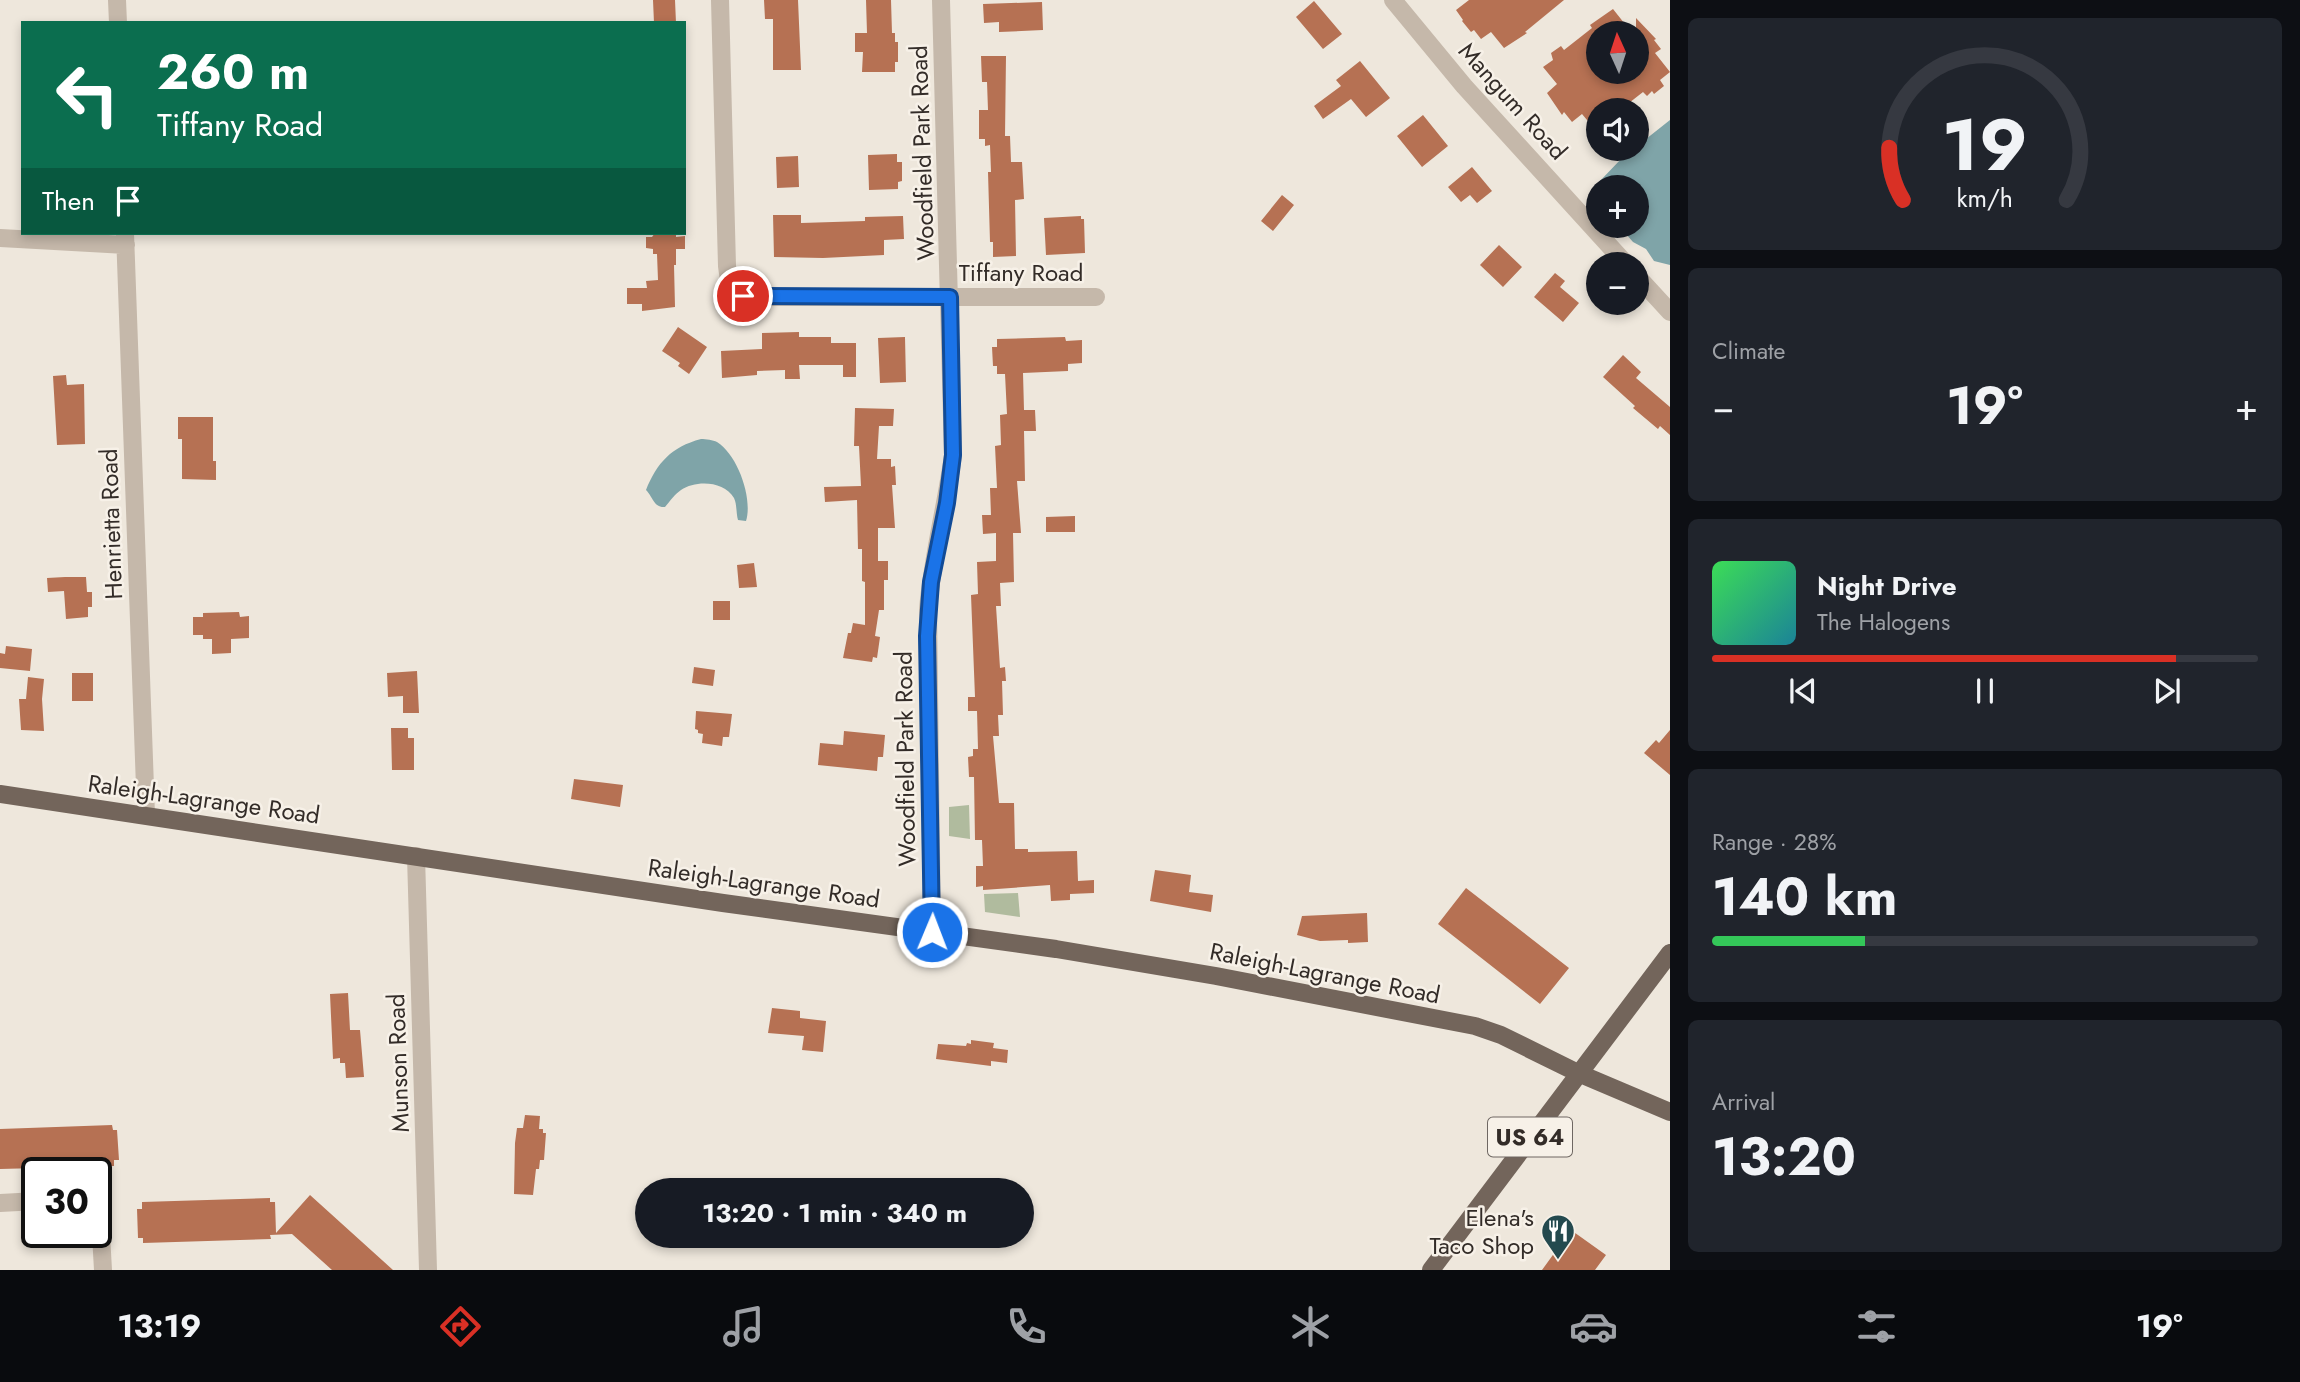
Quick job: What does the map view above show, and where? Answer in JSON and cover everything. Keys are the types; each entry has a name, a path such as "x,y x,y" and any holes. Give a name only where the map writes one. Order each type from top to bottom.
{"main road":[{"name":"Raleigh-Lagrange Road","path":"0,794 723,903 1056,949 1216,976 1475,1026 1501,1035 1578,1073 1670,1112"},
{"name":"US 64","path":"1431,1270 1670,953"}],"street":[{"path":"117,0 118,21"},
{"name":"Tiffany Road","path":"720,0 727,266 731,287 736,293 756,297 1096,297"},
{"name":"Woodfield Park Road","path":"932,932 927,636 931,582 947,503 953,455 941,0"},
{"name":"Mangum Road","path":"1393,0 1464,86 1615,252"},
{"path":"0,238 125,239"},
{"name":"Henrietta Road","path":"125,239 146,814"},
{"path":"1649,289 1670,312"},
{"name":"Munson Road","path":"416,856 428,1270"},
{"path":"0,1203 21,1202"},
{"path":"102,1248 103,1270"}],"green space":[{"path":"969,805 970,839 949,836 949,807"},
{"path":"1018,893 1020,917 985,912 984,894"}],"water":[{"path":"1670,120 1670,265 1654,261 1646,249 1630,238 1649,238 1649,175 1606,175 1619,161 1649,161 1649,137"},
{"path":"701,439 717,442 725,448 737,467 747,501 746,521 738,520 734,498 717,485 687,487 665,507 656,504 646,490 666,457 690,442"}],"building":[{"path":"653,0 675,0 676,21 654,21"},
{"path":"764,0 798,0 801,70 773,70 773,19 765,19"},
{"path":"866,0 891,0 892,33 895,33 895,42 898,42 895,72 862,72 863,52 855,52 855,33 867,33"},
{"path":"1469,0 1564,0 1525,32 1527,33 1504,48 1491,32 1481,39 1462,21 1456,10"},
{"path":"1314,1 1342,34 1323,49 1296,17"},
{"path":"1042,2 1043,30 999,32 999,22 984,23 983,4"},
{"path":"1613,9 1622,21 1596,21"},
{"path":"1649,32 1661,49 1655,53 1670,72 1660,80 1664,86 1654,94 1652,91 1647,96 1643,92 1635,98 1586,98 1586,119 1582,114 1572,122 1564,112 1562,115 1547,93 1557,84 1543,67 1553,60 1551,53 1561,46 1564,50 1586,33 1586,84 1649,84"},
{"path":"981,56 1006,56 1005,136 1010,136 1011,162 1022,162 1024,199 1015,200 1016,256 993,257 993,242 990,242 990,145 985,146 985,139 979,139 979,110 988,110 987,82 982,82"},
{"path":"1360,61 1390,98 1366,117 1351,99 1323,119 1314,106 1341,86 1336,80"},
{"path":"1423,115 1448,146 1422,167 1397,136"},
{"path":"897,154 897,162 902,162 902,181 898,182 898,189 869,190 868,155"},
{"path":"798,156 799,187 777,188 776,157"},
{"path":"1472,167 1492,191 1477,203 1470,195 1461,202 1448,187"},
{"path":"1282,195 1294,205 1273,231 1261,221"},
{"path":"773,215 801,215 801,223 865,221 865,217 903,216 904,239 884,240 884,255 774,257"},
{"path":"1081,216 1081,219 1084,219 1085,253 1046,255 1044,218"},
{"path":"685,236 685,249 676,249 675,307 642,311 642,304 627,304 627,288 647,288 646,281 658,280 657,254 653,254 653,249 646,248 646,237"},
{"path":"1499,245 1522,267 1503,287 1480,265"},
{"path":"1555,273 1565,281 1560,287 1579,303 1563,322 1534,297"},
{"path":"678,327 707,347 689,374 678,366 680,363 662,351"},
{"path":"799,332 799,337 831,337 831,343 856,343 856,377 843,377 843,365 799,365 800,379 785,379 785,370 757,371 757,375 722,378 721,351 762,349 762,333"},
{"path":"905,337 906,382 880,383 878,338"},
{"path":"1065,337 1066,341 1082,340 1082,363 1068,364 1068,371 1023,373 1024,410 1035,410 1036,431 1024,431 1025,481 1017,481 1021,533 1013,533 1014,582 1000,583 1001,606 996,606 1000,668 1005,667 1006,681 1002,681 1003,715 998,715 999,736 993,736 999,803 1014,803 1015,849 1028,849 1028,852 1077,851 1078,881 1094,880 1094,893 1070,894 1070,900 1051,901 1050,885 983,890 983,886 976,887 976,866 983,866 982,840 975,840 974,777 969,777 968,757 973,756 973,749 978,749 977,711 968,711 968,697 975,697 971,595 978,594 977,562 996,561 996,533 983,534 982,515 991,515 990,488 997,488 995,446 1001,445 1000,415 1007,414 1005,374 997,374 997,366 993,366 992,347 997,347 997,339"},
{"path":"1623,355 1641,372 1636,378 1670,407 1670,435 1660,426 1658,429 1633,408 1635,406 1603,377"},
{"path":"66,375 67,385 84,384 85,444 57,445 53,376"},
{"path":"855,408 894,409 893,426 879,426 877,459 891,459 891,467 895,466 896,485 892,485 895,528 878,528 878,561 888,561 888,580 884,580 884,610 879,610 875,636 880,637 877,658 873,657 872,662 843,658 853,623 865,625 865,582 862,581 862,549 858,549 857,500 825,502 824,487 861,486 859,446 854,446"},
{"path":"178,417 213,417 216,480 182,479 182,439 178,439"},
{"path":"1075,516 1075,532 1046,532 1046,517"},
{"path":"754,563 757,587 739,588 737,565"},
{"path":"86,577 87,592 92,592 92,607 88,607 88,617 66,619 64,591 48,592 47,578"},
{"path":"713,601 730,601 730,620 713,620"},
{"path":"239,612 240,617 249,616 249,638 231,639 231,653 212,654 212,639 193,635 193,617 203,617 203,613"},
{"path":"6,646 32,649 30,671 0,668 0,653 5,654"},
{"path":"694,667 715,670 713,686 692,683"},
{"path":"417,671 419,713 403,713 403,696 388,697 387,673"},
{"path":"72,673 93,673 93,701 72,701"},
{"path":"28,677 44,679 44,731 21,730 19,699 26,699"},
{"path":"696,711 732,714 729,737 723,737 722,746 702,743 703,734 695,729"},
{"path":"391,728 408,728 408,738 414,738 414,770 392,770"},
{"path":"1670,730 1670,775 1644,753 1656,740 1659,743"},
{"path":"844,731 885,735 883,757 878,757 877,771 818,765 820,743 843,745"},
{"path":"574,779 623,785 620,807 571,799"},
{"path":"1155,870 1191,875 1189,892 1213,895 1211,912 1150,901"},
{"path":"1466,888 1569,968 1540,1004 1438,924"},
{"path":"1367,913 1368,942 1320,941 1297,935 1302,916"},
{"path":"348,993 350,1030 360,1030 364,1077 346,1078 345,1063 340,1063 340,1058 333,1059 330,994"},
{"path":"772,1008 800,1011 800,1018 826,1021 823,1052 802,1050 804,1036 768,1033"},
{"path":"971,1040 994,1043 993,1048 1008,1050 1007,1063 991,1061 991,1066 936,1059 938,1044 966,1046 967,1043 971,1044"},
{"path":"525,1115 540,1116 539,1129 546,1133 544,1160 540,1160 539,1169 536,1169 533,1195 514,1194 517,1128 523,1128"},
{"path":"112,1125 113,1130 117,1130 119,1160 114,1160 112,1166 112,1157 21,1157 21,1168 0,1169 0,1129"},
{"path":"310,1195 393,1270 332,1270 292,1234 270,1235 271,1239 143,1243 143,1238 138,1238 137,1209 142,1209 142,1202 270,1198 270,1202 275,1202 276,1233"},
{"path":"1571,1230 1606,1255 1595,1270 1542,1270"}],"place":[{"name":"Elena's Taco Shop","path":"1558,1261"}],"route":[{"path":"743,296 950,297 953,455 947,503 931,582 927,636 932,932"}]}
